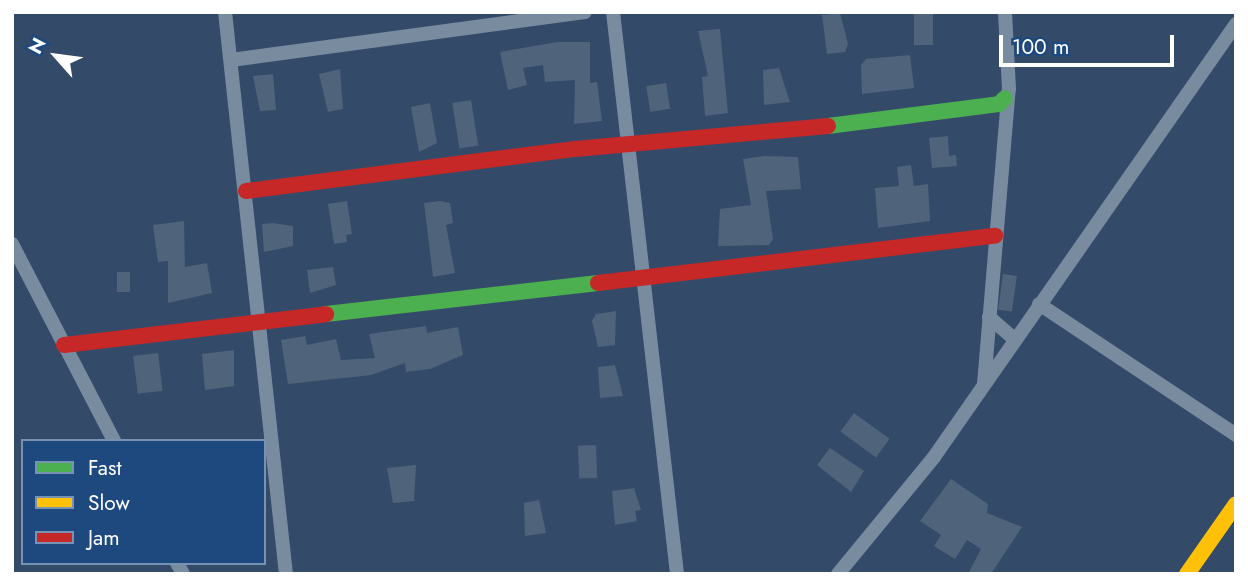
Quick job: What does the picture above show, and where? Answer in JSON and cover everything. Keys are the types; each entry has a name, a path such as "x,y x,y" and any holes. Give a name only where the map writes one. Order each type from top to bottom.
{"street":[{"path":"225,12 286,574"},
{"path":"231,60 584,12"},
{"path":"612,12 624,145 677,574"},
{"path":"984,385 1006,98 1005,12"},
{"path":"838,574 934,457 1236,24"},
{"path":"246,191 624,145 986,106 1006,98"},
{"path":"64,345 995,236"},
{"path":"12,244 113,439"},
{"path":"1039,304 1236,435"},
{"path":"989,317 1014,340"},
{"path":"1187,574 1236,504"}],"building":[{"path":"914,12 933,12 933,45 914,45"},
{"path":"840,13 848,44 845,52 827,54 822,15"},
{"path":"720,29 728,113 705,116 702,77 708,76 698,31"},
{"path":"557,42 590,42 590,83 597,82 602,121 574,124 575,80 545,82 543,65 523,68 527,85 508,90 500,52"},
{"path":"910,55 914,88 862,94 861,65 866,59"},
{"path":"779,68 790,102 764,105 763,70"},
{"path":"340,69 343,109 328,112 319,74"},
{"path":"273,74 276,110 260,111 253,76"},
{"path":"666,83 670,109 650,112 646,86"},
{"path":"471,100 478,145 459,148 452,103"},
{"path":"430,103 437,143 419,152 411,107"},
{"path":"948,136 949,156 956,155 957,166 932,168 929,138"},
{"path":"764,156 798,157 801,189 766,191 773,239 769,245 718,246 720,209 751,205 743,159"},
{"path":"911,165 914,186 928,184 930,221 878,228 875,188 899,186 897,167"},
{"path":"347,201 352,234 346,235 347,242 334,244 328,204"},
{"path":"424,203 450,203 453,223 446,225 455,273 433,277"},
{"path":"184,221 185,267 207,263 212,293 168,303 168,261 158,262 153,225"},
{"path":"262,224 293,226 293,246 264,252"},
{"path":"333,267 336,285 310,293 307,270"},
{"path":"117,272 130,272 130,292 117,292"},
{"path":"1003,274 1017,276 1012,312 998,310"},
{"path":"616,311 615,345 598,347 592,321 596,314"},
{"path":"426,326 427,333 458,327 463,355 430,369 406,372 405,363 371,375 288,384 281,340 305,336 307,345 336,339 341,360 375,358 369,334"},
{"path":"234,350 234,386 205,390 202,354"},
{"path":"158,353 163,391 138,394 133,356"},
{"path":"615,365 623,396 600,398 598,367"},
{"path":"854,413 890,439 876,457 840,432"},
{"path":"596,445 597,478 579,479 578,446"},
{"path":"830,448 864,471 851,492 817,465"},
{"path":"416,465 414,501 393,503 387,468"},
{"path":"951,479 988,504 987,513 1022,527 991,574 968,574 981,549 967,540 955,559 934,546 941,535 920,521"},
{"path":"634,488 641,510 635,511 637,521 615,525 612,491"},
{"path":"539,500 546,533 525,536 524,503"}],"traffic: fast":[{"path":"828,126 999,104 1005,98"},
{"path":"326,314 598,283"}],"traffic: slow":[{"path":"1187,574 1236,504"}],"traffic: jam":[{"path":"246,191 575,149 828,126"},
{"path":"598,283 995,236"},
{"path":"64,345 326,314"}]}
